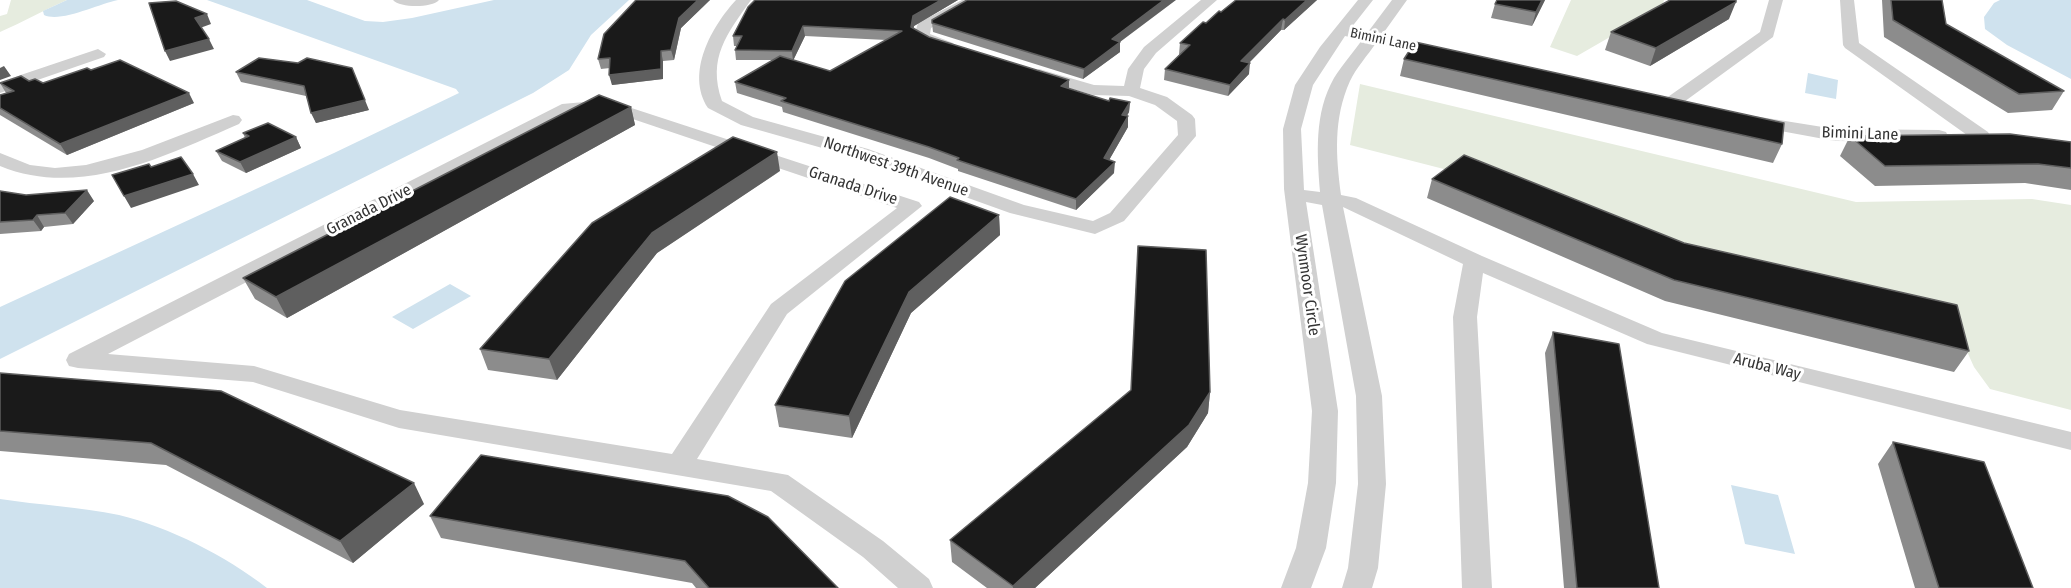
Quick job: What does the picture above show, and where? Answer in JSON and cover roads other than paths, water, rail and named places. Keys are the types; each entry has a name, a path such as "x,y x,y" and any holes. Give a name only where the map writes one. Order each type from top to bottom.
{"street":[{"path":"400,0 432,0"},
{"name":"Northwest 39th Avenue","path":"744,0 736,8 719,37 707,72 714,104 747,121 861,153 1017,209 1095,228 1117,217 1187,136 1186,118 1161,101 1131,91"},
{"path":"958,49 922,36 924,26 973,0"},
{"path":"1026,70 1093,90 1131,91 1136,69 1150,50 1210,0"},
{"name":"Wynmoor Circle","path":"1296,588 1311,548 1322,483 1324,411 1295,195 1292,129 1304,85 1326,50 1366,0"},
{"path":"1357,588 1363,568 1372,484 1369,396 1331,199 1326,154 1330,112 1342,79 1400,0"},
{"path":"1692,108 1665,102 1767,34 1776,0"},
{"name":"Bimini Lane","path":"1847,0 1851,45 1981,136"},
{"name":"Bimini Lane","path":"1342,31 1455,56"},
{"path":"0,88 98,54"},
{"name":"Granada Drive","path":"678,466 779,309 912,206 607,105 568,108 78,360 254,374 399,419 678,466 778,482 873,549 918,588"},
{"name":"Bimini Lane","path":"1736,117 1835,135 1981,136 2004,139"},
{"path":"0,159 25,170 50,173 84,171 160,150 233,120"},
{"name":"Aruba Way","path":"1295,195 1349,202 1474,261 1655,339 2071,441"},
{"path":"1474,261 1465,317 1478,588"}],"water":[{"path":"67,0 118,0 70,15 51,17 44,15 43,11"},
{"path":"207,0 307,0 365,21 383,22 494,0 629,0 591,35 569,70 533,93 0,359 0,307 459,93 456,89"},
{"path":"2000,0 2071,0 2071,79 2007,45 1985,29 1984,17 1994,3"},
{"path":"1808,73 1838,80 1836,99 1805,93"},
{"path":"450,284 471,296 413,329 392,317"},
{"path":"1731,485 1778,495 1795,554 1745,544"},
{"path":"0,499 89,510 138,520 177,535 215,554 267,588 0,588"}]}
